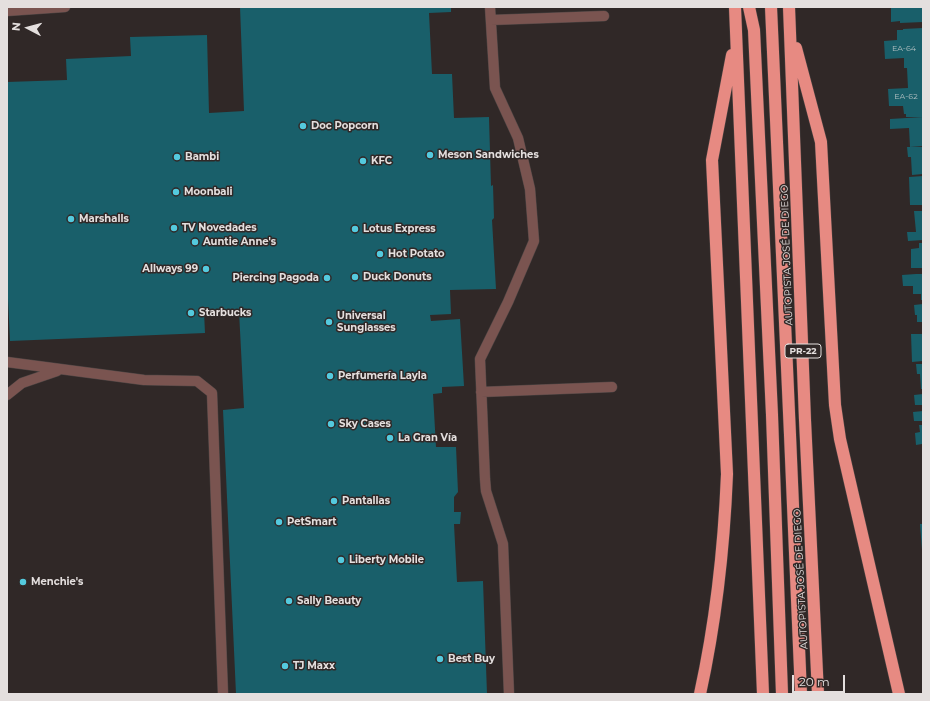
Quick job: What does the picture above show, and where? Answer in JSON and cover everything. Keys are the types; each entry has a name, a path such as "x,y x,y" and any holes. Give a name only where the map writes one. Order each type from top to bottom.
{"highway":[{"path":"735,7 763,694"},
{"path":"749,7 755,38 772,415 782,694"},
{"path":"771,7 800,694"},
{"name":"AUTOPISTA JOSÉ DE DIEGO","path":"789,7 818,694"},
{"path":"790,28 821,142 834,405 840,439 899,694"},
{"path":"700,694 706,668 721,570 727,474 712,160 736,34"}],"lane":[{"path":"7,11 65,7"},
{"path":"490,7 494,88 518,138 530,188 534,241 508,302 480,359 486,491 503,544 510,694"},
{"path":"491,20 604,16"},
{"path":"7,362 144,380 197,381 212,393 223,694"},
{"path":"7,394 22,383 46,373 62,369"},
{"path":"481,392 612,387"}],"building":[{"path":"240,7 451,7 451,12 429,13 432,74 452,74 454,118 489,117 491,186 493,185 494,218 492,220 496,289 450,290 451,314 430,315 431,321 460,319 464,386 442,387 442,393 433,394 436,447 456,447 458,492 454,497 454,512 461,512 460,524 454,524 457,582 483,581 487,694 236,694 223,410 244,408 239,311 204,312 205,333 10,341 7,277 7,82 67,80 66,59 131,56 130,37 207,35 209,113 244,111"},
{"path":"891,7 923,7 923,22 891,22"},
{"path":"923,28 923,117 906,117 903,106 889,106 888,89 908,88 907,68 904,68 904,58 885,59 884,41 897,40 897,30"},
{"path":"923,117 923,146 910,147 909,128 890,129 890,119"},
{"path":"907,147 923,147 923,174 912,175 911,157 908,157"},
{"path":"923,176 923,205 910,205 909,177"},
{"path":"914,211 923,211 923,240 908,241 907,232 916,232"},
{"path":"919,243 923,243 923,268 911,268 911,249 919,248"},
{"path":"923,274 923,300 921,300 921,294 913,294 913,286 903,286 902,275"},
{"path":"923,304 923,322 917,322 917,315 915,315 914,305"},
{"path":"911,334 923,334 923,361 912,362"},
{"path":"916,364 923,364 923,389 921,389 920,374 917,374"},
{"path":"923,394 922,410 922,405 915,405 914,395"},
{"path":"923,411 923,421 914,421 913,412"},
{"path":"919,425 923,425 923,448 922,444 916,445 915,433 920,432"},
{"path":"920,524 923,524 923,550 922,550"}],"place":[{"name":"Doc Popcorn","path":"303,126"},
{"name":"Meson Sandwiches","path":"430,155"},
{"name":"Bambi","path":"177,157"},
{"name":"KFC","path":"363,161"},
{"name":"Moonbali","path":"176,192"},
{"name":"Marshalls","path":"71,219"},
{"name":"TV Novedades","path":"174,228"},
{"name":"Lotus Express","path":"355,229"},
{"name":"Auntie Anne's","path":"195,242"},
{"name":"Hot Potato","path":"380,254"},
{"name":"Allways 99","path":"206,269"},
{"name":"Duck Donuts","path":"355,277"},
{"name":"Piercing Pagoda","path":"327,278"},
{"name":"Starbucks","path":"191,313"},
{"name":"Universal Sunglasses","path":"329,322"},
{"name":"Perfumería Layla","path":"330,376"},
{"name":"Sky Cases","path":"331,424"},
{"name":"La Gran Vía","path":"390,438"},
{"name":"Pantallas","path":"334,501"},
{"name":"PetSmart","path":"279,522"},
{"name":"Liberty Mobile","path":"341,560"},
{"name":"Menchie's","path":"23,582"},
{"name":"Sally Beauty","path":"289,601"},
{"name":"Best Buy","path":"440,659"},
{"name":"TJ Maxx","path":"285,666"}]}
